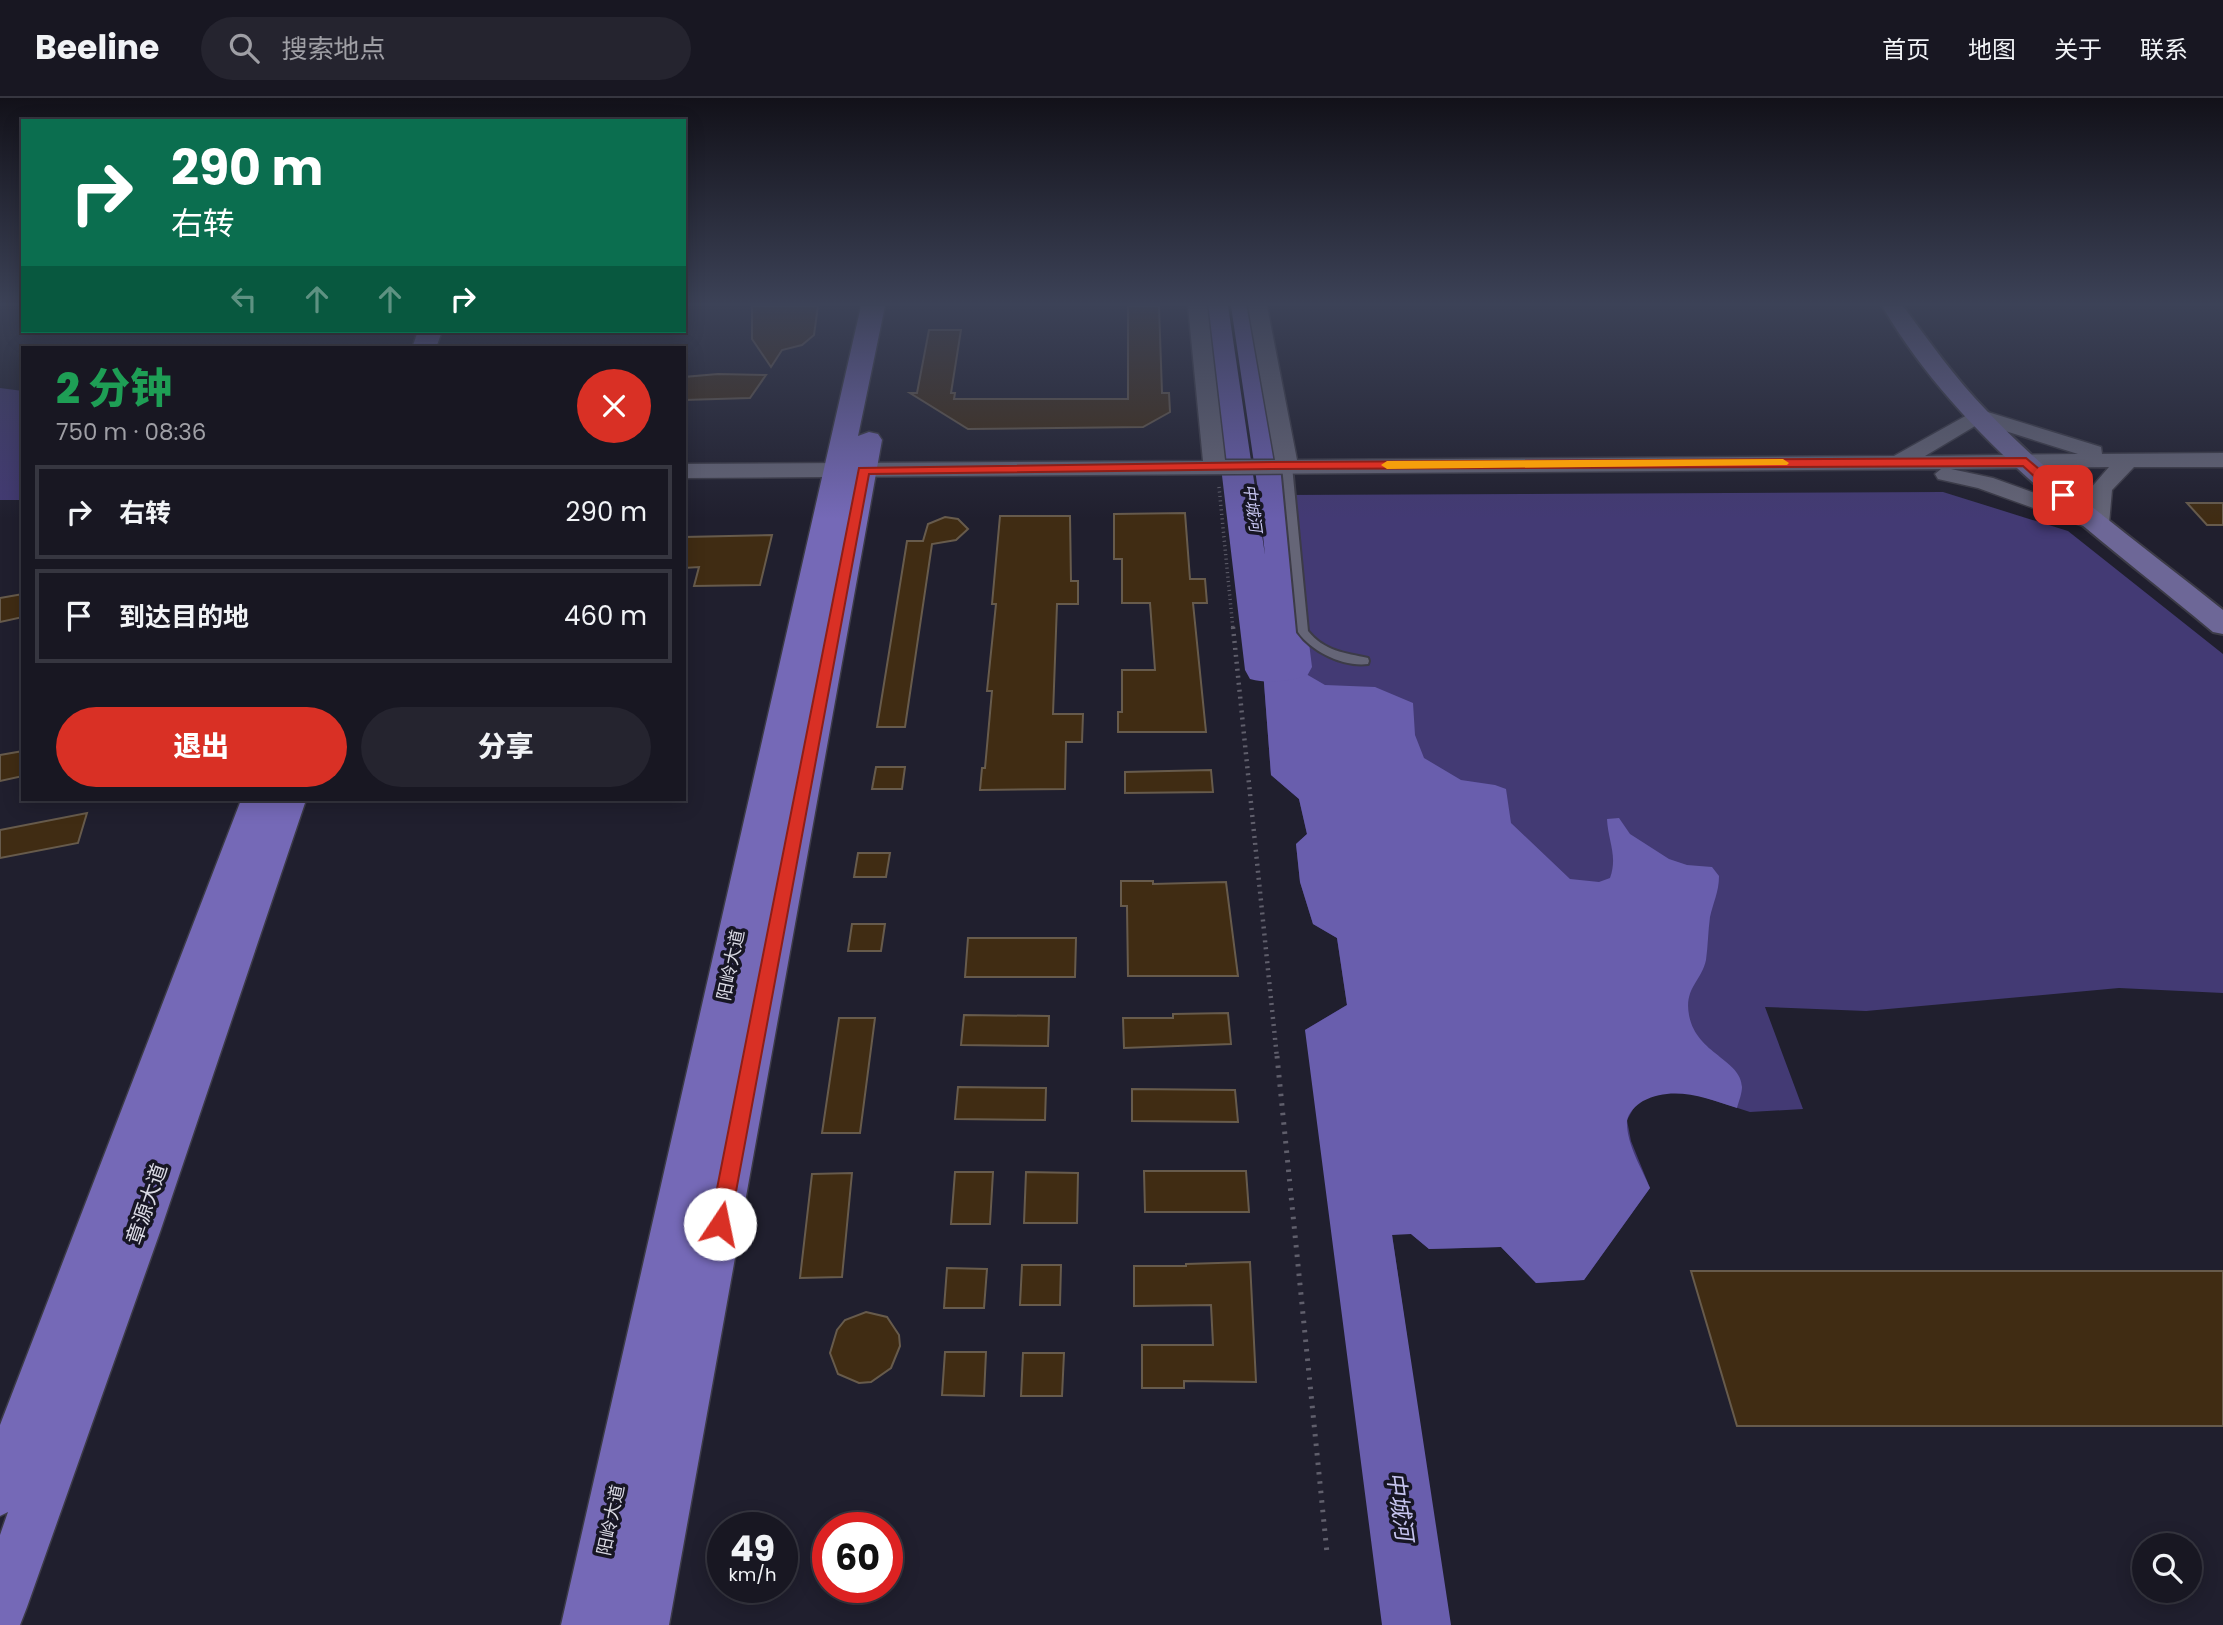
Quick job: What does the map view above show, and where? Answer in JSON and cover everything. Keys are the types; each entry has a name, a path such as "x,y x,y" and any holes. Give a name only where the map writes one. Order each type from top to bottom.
{"main road":[{"name":"阳岭大道","path":"642,1625 851,471 863,377"},
{"name":"阳岭大道","path":"588,1625 851,471 878,377"},
{"path":"1946,377 1978,415 2026,462 2097,524 2223,625"},
{"name":"章源大道","path":"0,1490 259,801"},
{"name":"章源大道","path":"0,1607 137,1232 288,801"}],"street":[{"path":"1207,377 1221,473"},
{"path":"1268,377 1280,466"},
{"path":"1899,462 1978,415 2070,446 2128,461"},
{"path":"686,471 1221,473 1280,466 2223,460"},
{"path":"1899,462 1985,483 2097,524 2101,489 2128,461"}],"lane":[{"path":"1280,466 1303,632 1310,643 1325,651 1364,661"}],"path":[{"path":"1221,473 1327,1553"}],"shaded area":[{"path":"0,388 21,391 21,500 0,500"},
{"path":"1943,492 2068,531 2223,654 2223,993 2119,988 1866,1011 1765,1007 1803,1109 1750,1112 1694,1094 1659,1092 1636,1104 1627,1120 1631,1141 1650,1188 1584,1280 1536,1283 1501,1247 1429,1249 1411,1234 1392,1234 1414,1386 1305,1030 1347,1005 1337,938 1313,924 1300,882 1296,844 1307,834 1299,799 1271,775 1263,670 1294,666 1279,495"}],"water":[{"path":"1294,667 1325,685 1375,687 1413,703 1415,735 1424,758 1461,780 1506,789 1511,823 1570,879 1599,882 1610,878 1613,855 1607,819 1619,818 1630,834 1669,859 1687,865 1712,867 1719,876 1710,917 1706,960 1691,992 1688,1006 1693,1028 1700,1039 1740,1077 1742,1089 1737,1108 1702,1097 1666,1094 1643,1101 1633,1110 1627,1121 1627,1129 1635,1156 1650,1188 1584,1280 1536,1283 1501,1247 1429,1249 1411,1234 1392,1235 1451,1625 1382,1625 1305,1030 1347,1005 1337,938 1313,924 1300,882 1296,844 1307,834 1299,799 1271,775 1263,670"}],"building":[{"path":"686,377 764,377 750,398 686,400"},
{"path":"920,377 953,377 951,393 955,393 954,399 1128,399 1128,377 1161,377 1162,393 1169,393 1170,412 1143,427 968,429 910,393 917,393"},
{"path":"2187,503 2223,503 2223,525 2207,525"},
{"path":"1185,513 1190,579 1205,579 1207,603 1193,603 1206,732 1118,732 1118,712 1122,712 1122,670 1155,670 1150,603 1122,603 1122,559 1114,559 1114,514"},
{"path":"1000,516 1070,516 1071,581 1078,581 1078,604 1057,604 1053,714 1083,714 1082,742 1066,742 1065,789 980,790 982,768 985,768 992,691 987,691 996,604 992,604"},
{"path":"945,517 958,519 968,529 956,540 932,544 905,727 877,727 907,541 923,541 928,524"},
{"path":"772,535 760,585 694,586 699,567 686,568 686,537"},
{"path":"21,594 21,617 0,622 0,598"},
{"path":"21,751 21,776 0,781 0,755"},
{"path":"876,767 905,767 902,789 872,789"},
{"path":"1211,770 1213,792 1125,793 1125,772"},
{"path":"87,813 78,843 0,858 0,830"},
{"path":"858,853 890,853 886,877 854,877"},
{"path":"1121,881 1153,881 1153,884 1226,882 1238,976 1128,976 1127,906 1121,906"},
{"path":"852,924 885,924 881,951 848,951"},
{"path":"968,938 1076,938 1075,977 965,977"},
{"path":"1228,1013 1231,1044 1124,1048 1123,1018 1173,1018 1173,1014"},
{"path":"964,1015 1049,1016 1048,1046 961,1045"},
{"path":"839,1018 875,1018 860,1133 822,1133"},
{"path":"958,1087 1046,1088 1045,1120 955,1119"},
{"path":"1132,1089 1235,1090 1238,1122 1132,1121"},
{"path":"1144,1171 1246,1171 1249,1212 1145,1212"},
{"path":"955,1172 993,1172 990,1224 951,1224"},
{"path":"1026,1172 1078,1173 1077,1223 1024,1223"},
{"path":"852,1173 842,1277 800,1278 812,1174"},
{"path":"1250,1262 1256,1382 1184,1381 1184,1388 1142,1388 1142,1345 1213,1345 1211,1305 1134,1306 1134,1266"},
{"path":"1022,1265 1061,1265 1060,1305 1020,1305"},
{"path":"947,1268 987,1269 984,1308 944,1308"},
{"path":"1691,1271 2223,1271 2223,1426 1737,1426"},
{"path":"866,1312 887,1317 899,1335 900,1346 891,1368 871,1382 859,1383 838,1374 830,1353 837,1330 845,1320"},
{"path":"945,1352 986,1352 984,1396 942,1395"},
{"path":"1023,1353 1064,1353 1062,1396 1021,1396"}],"waterway":[{"name":"中城河","path":"1224,377 1263,670 1294,667 1275,497 1256,377"}],"slow traffic":[{"path":"1387,465 1783,463"}],"route":[{"path":"720,1224 864,471 2026,462 2063,495"}]}
